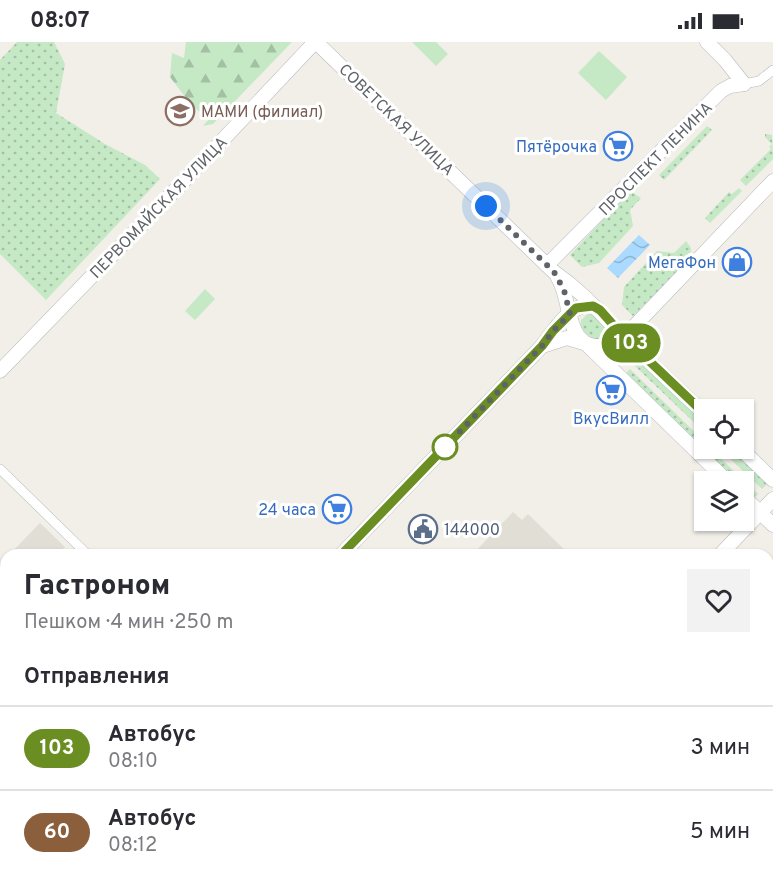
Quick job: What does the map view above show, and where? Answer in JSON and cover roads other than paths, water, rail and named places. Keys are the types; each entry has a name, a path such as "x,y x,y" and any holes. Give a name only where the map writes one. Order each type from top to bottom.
{"main road":[{"name":"СОВЕТСКАЯ УЛИЦА","path":"316,42 551,268 600,310 624,337 694,404"},
{"name":"ПЕРВОМАЙСКАЯ УЛИЦА","path":"0,371 316,42"},
{"path":"707,42 744,84"},
{"name":"ПРОСПЕКТ ЛЕНИНА","path":"551,268 721,91 730,86 744,84"},
{"path":"542,346 567,338 602,346 624,337 773,181"},
{"name":"СОВЕТСКАЯ УЛИЦА","path":"551,268 564,290 570,314"},
{"path":"347,549 570,314 581,306 593,306 600,310"},
{"path":"570,314 574,330 583,342 717,471"},
{"path":"602,346 610,340 613,325"},
{"path":"751,459 773,480"},
{"path":"726,549 773,499"},
{"path":"754,507 773,525"}],"street":[{"name":"ПРОСПЕКТ ЛЕНИНА","path":"744,84 759,81 773,70"},
{"path":"0,469 82,549"}],"water":[{"path":"639,235 650,245 618,278 607,268"}],"place":[{"name":"МАМИ (филиал)","path":"180,111"},
{"name":"Пятёрочка","path":"618,146"},
{"name":"МегаФон","path":"737,262"},
{"name":"ВкусВилл","path":"611,390"},
{"name":"24 часа","path":"337,509"},
{"name":"144000","path":"423,529"}]}
